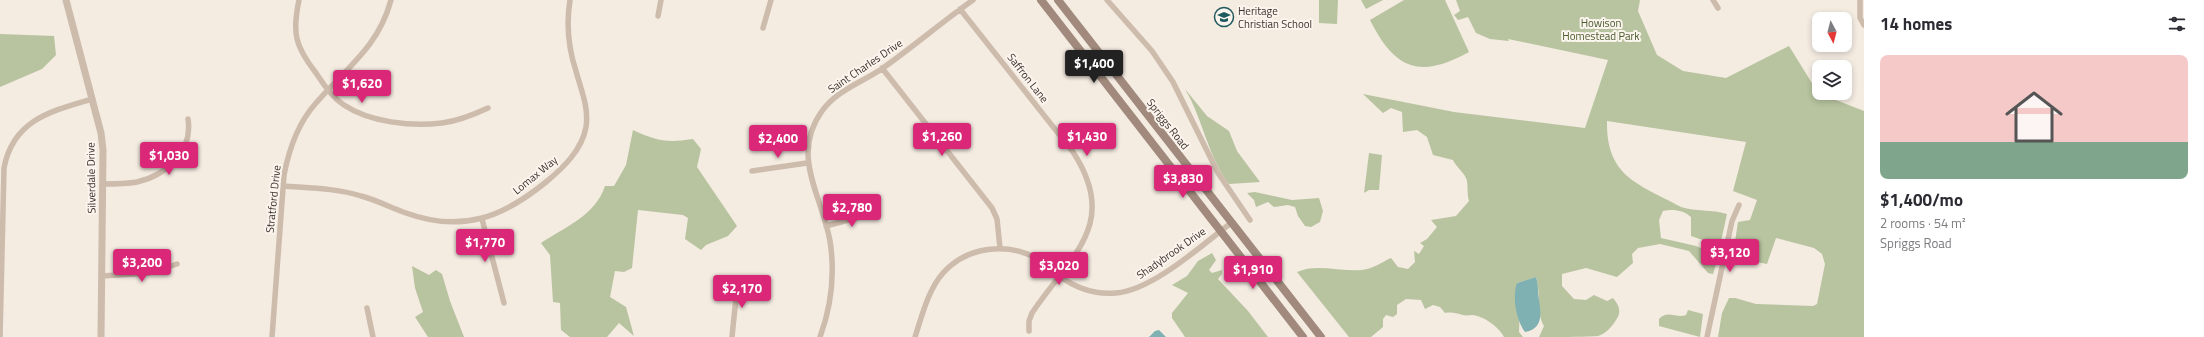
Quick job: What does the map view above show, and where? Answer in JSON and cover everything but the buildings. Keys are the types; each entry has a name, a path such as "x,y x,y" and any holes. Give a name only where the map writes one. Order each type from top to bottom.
{"main road":[{"path":"1041,0 1303,337"},
{"name":"Spriggs Road","path":"1058,0 1321,337"}],"street":[{"name":"Silverdale Drive","path":"66,0 92,100 103,150 101,337"},
{"path":"299,0 295,27 299,48 328,90 344,105 364,115 426,124 457,120 488,108"},
{"name":"Stratford Drive","path":"272,337 283,186 286,164 296,134 315,103 358,60 376,37 382,26 391,0"},
{"name":"Lomax Way","path":"283,186 340,191 360,195 407,214 433,220 455,222 482,219 499,213 531,194 567,162 583,137 587,117 586,106 567,34 570,0"},
{"path":"658,16 661,0"},
{"path":"763,28 771,0"},
{"name":"Saint Charles Drive","path":"820,337 827,313 832,274 832,258 826,226 807,164 812,130 822,111 839,94 882,68 973,0"},
{"name":"Spriggs Road","path":"1107,0 1152,51 1169,77 1218,173 1250,220"},
{"path":"1713,0 1718,8"},
{"path":"1860,0 1860,18 1864,25"},
{"name":"Saffron Lane","path":"960,9 1073,152 1089,181 1094,202 1091,223 1082,244 1032,312 1029,321 1029,331"},
{"path":"882,68 992,208 997,219 1000,248"},
{"path":"0,337 4,168 8,152 16,136 30,123 68,106 92,100"},
{"path":"103,184 137,182 148,178 169,166 187,144 190,129 188,119"},
{"path":"752,172 807,164"},
{"path":"1707,337 1732,221 1740,205"},
{"path":"826,226 874,213"},
{"path":"482,219 504,302"},
{"name":"Shadybrook Drive","path":"915,337 929,298 942,274 969,255 981,251 1000,248 1029,254 1040,260 1070,283 1093,292 1124,292 1138,288 1159,276 1231,223"},
{"path":"102,276 149,273 177,264"},
{"path":"732,337 738,278"},
{"path":"367,308 373,337"}],"green space":[{"path":"1319,0 1338,0 1337,24 1319,23"},
{"path":"1361,0 1383,0 1366,9"},
{"path":"1404,0 1445,0 1469,52 1452,60 1423,67 1410,65 1399,59 1389,50 1379,37 1370,20"},
{"name":"Howison Homestead Park","path":"1456,0 1640,0 1638,11 1657,55 1683,71 1726,78 1789,46 1812,83 1812,100 1836,100 1864,111 1864,337 1718,337 1722,313 1729,298 1735,298 1756,304 1813,306 1817,304 1825,264 1822,254 1814,248 1776,238 1767,264 1737,258 1734,248 1738,222 1750,220 1757,200 1733,191 1746,142 1607,121 1608,140 1612,155 1619,167 1628,177 1639,185 1681,207 1692,210 1727,214 1720,246 1691,236 1691,217 1681,211 1663,211 1659,220 1661,238 1696,246 1717,255 1718,258 1713,274 1708,273 1689,251 1660,244 1638,248 1632,254 1633,263 1617,277 1586,268 1562,274 1562,286 1574,299 1586,300 1594,295 1607,301 1613,298 1617,303 1619,309 1618,317 1608,330 1598,336 1539,337 1544,326 1539,309 1536,277 1517,283 1519,332 1523,337 1504,337 1495,326 1481,317 1445,313 1440,307 1433,305 1425,309 1421,300 1406,299 1397,305 1397,314 1393,317 1386,315 1383,319 1383,327 1371,337 1349,337 1297,272 1312,268 1362,270 1374,267 1391,258 1398,267 1408,269 1415,262 1414,251 1419,254 1424,246 1420,243 1427,239 1437,227 1431,220 1456,216 1469,201 1466,178 1453,160 1433,155 1427,137 1417,130 1403,132 1402,112 1391,108 1383,113 1363,94 1454,112 1585,128 1608,60 1508,39 1509,41 1490,39 1476,33 1468,17 1458,20 1454,15 1460,11"},
{"path":"0,34 54,36 56,55 42,69 0,87"},
{"path":"1185,89 1207,116 1229,131 1237,151 1260,182 1229,184 1216,162 1197,113"},
{"path":"633,130 655,139 668,141 693,139 701,149 697,167 737,226 728,236 706,245 701,250 685,239 688,218 683,215 638,210 632,268 624,272 615,271 610,297 626,307 634,336 619,323 607,337 570,337 561,330 560,303 553,302 550,255 541,243 587,213 600,196 605,186 614,186 626,165"},
{"path":"1369,153 1382,155 1379,190 1369,190 1364,193"},
{"path":"1255,192 1292,200 1319,198 1323,211 1320,222 1311,227 1305,226 1298,216 1295,207 1288,205 1274,207 1268,202 1256,207 1254,200 1247,193"},
{"path":"1212,253 1216,260 1209,270 1212,273 1222,270 1222,274 1218,279 1248,311 1268,337 1185,337 1172,318 1172,313 1188,293 1172,285 1187,276 1198,261"},
{"path":"412,266 429,275 436,270 442,274 450,301 464,337 428,337 415,317 423,312 415,288"},
{"path":"1688,310 1703,314 1700,337 1659,326 1659,319 1662,316 1669,314 1682,316 1686,315"}],"water":[{"path":"1536,277 1540,311 1539,322 1532,330 1525,332 1517,315 1515,294 1517,283"},
{"path":"1159,330 1166,337 1149,337 1155,331"}],"place":[{"name":"Heritage Christian School","path":"1224,17"}]}
